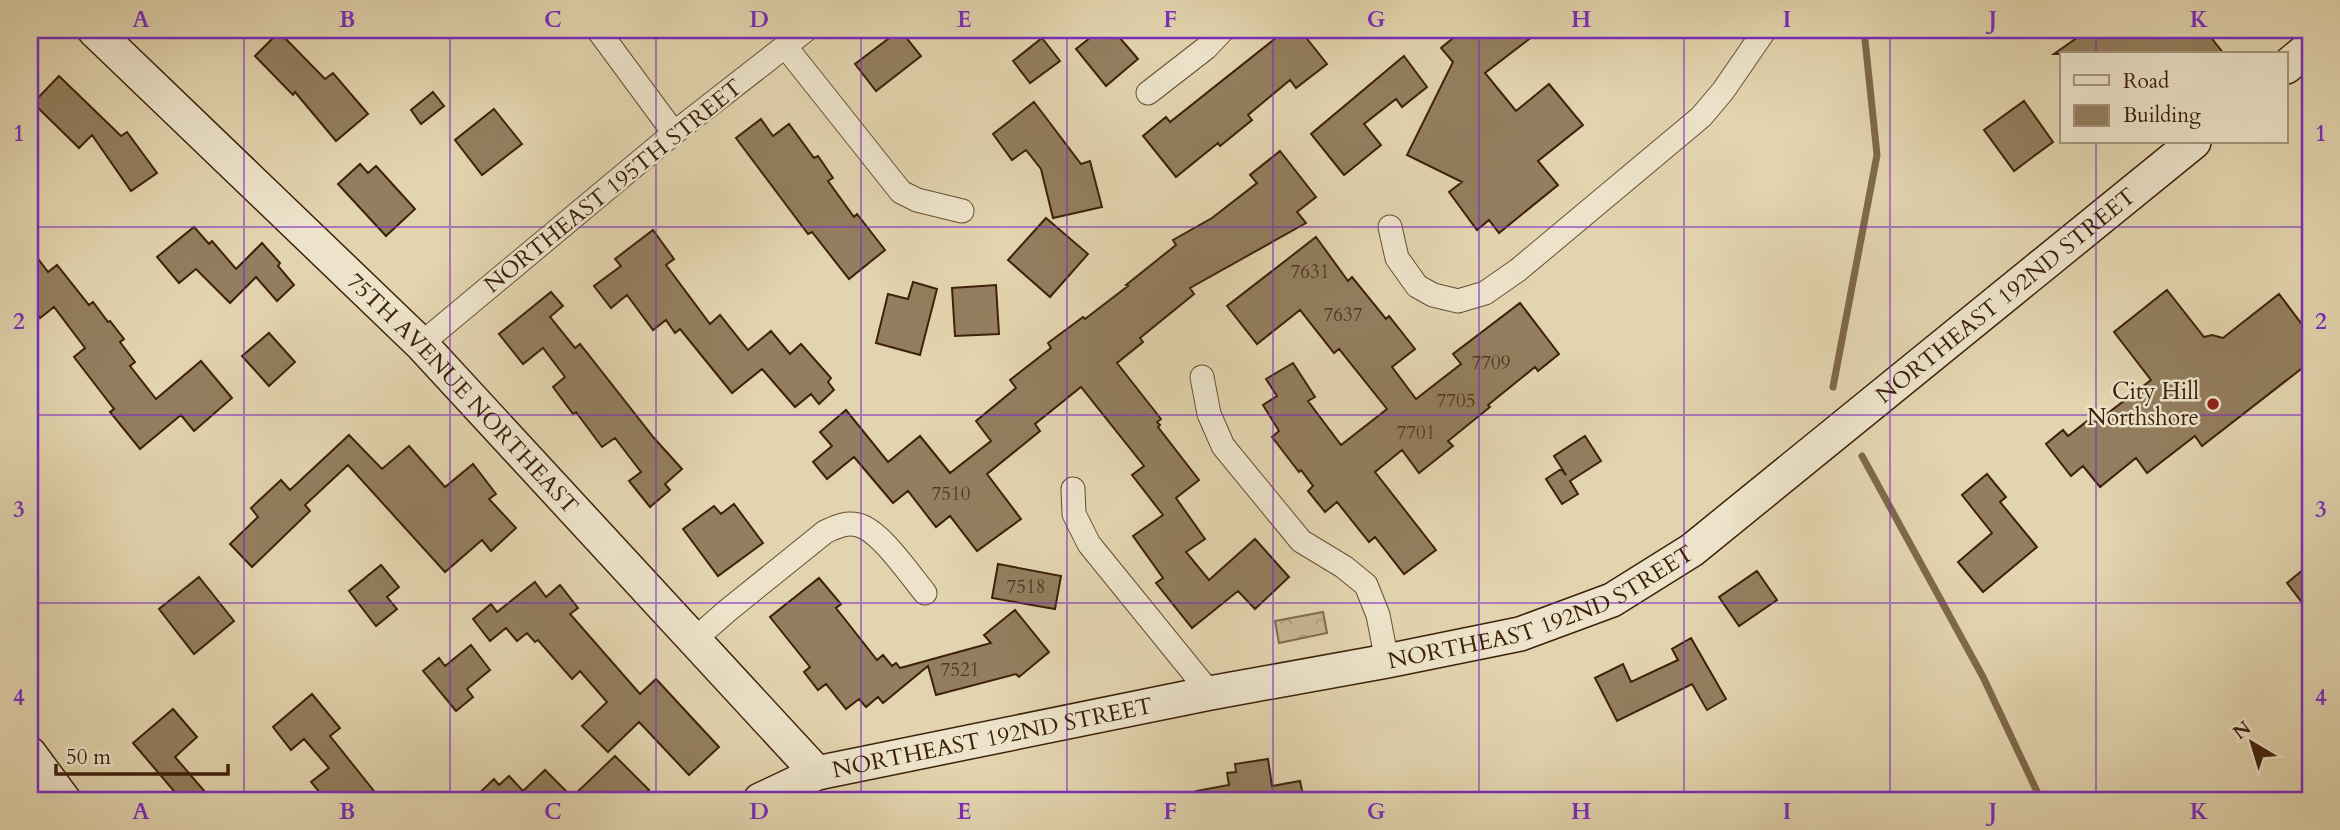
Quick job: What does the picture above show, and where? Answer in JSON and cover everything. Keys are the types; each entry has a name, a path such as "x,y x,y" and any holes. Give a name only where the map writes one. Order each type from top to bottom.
{"street":[{"name":"75TH AVENUE NORTHEAST","path":"94,30 421,344 817,773"},
{"path":"598,30 674,133"},
{"name":"NORTHEAST 195TH STREET","path":"421,344 674,133 806,30"},
{"path":"1148,93 1206,48 1223,30"},
{"path":"1390,227 1397,258 1417,286 1433,295 1458,301 1485,293 1518,270 1701,117 1723,91 1765,30"},
{"path":"2288,65 2310,45 2300,30"},
{"path":"785,47 901,192 917,200 962,211"},
{"name":"NORTHEAST 192ND STREET","path":"760,800 817,773 1210,693 1520,634 1612,600 1692,550 2192,144"},
{"path":"1202,377 1209,414 1223,446 1301,541 1344,566 1366,585 1378,615 1387,661"},
{"path":"1073,489 1074,514 1088,544 1210,693"},
{"path":"694,640 825,532 841,524 859,525 875,534 925,593"},
{"path":"30,754 64,800"}],"green space":[{"path":"1323,612 1327,633 1279,643 1275,621"}],"building":[{"path":"900,30 921,56 876,91 855,64"},
{"path":"1100,30 1113,30 1138,59 1106,86 1076,49"},
{"path":"1286,30 1300,30 1327,64 1296,88 1290,80 1248,115 1252,120 1176,177 1143,136 1166,117 1170,122"},
{"path":"1463,30 1541,30 1485,73 1516,111 1549,84 1583,125 1538,161 1558,185 1499,233 1489,220 1477,230 1449,192 1462,182 1407,155 1453,62 1441,48"},
{"path":"2088,30 2205,30 2222,52 2060,52 2054,54"},
{"path":"279,32 325,79 333,73 368,114 336,141 295,92 293,95 255,56"},
{"path":"1042,38 1060,61 1030,83 1013,61"},
{"path":"1404,56 1427,87 1402,107 1396,99 1364,124 1381,145 1344,175 1311,134"},
{"path":"59,76 121,136 127,132 157,173 131,191 92,135 79,148 33,103"},
{"path":"433,92 444,106 421,124 411,110"},
{"path":"2024,101 2053,142 2014,171 1984,130"},
{"path":"1034,102 1081,164 1090,161 1102,207 1053,218 1041,169 1026,150 1012,160 993,134"},
{"path":"494,109 522,144 482,175 455,140"},
{"path":"761,119 773,136 789,124 814,158 818,156 833,178 828,181 854,217 857,214 885,250 849,279 812,232 808,234 736,138"},
{"path":"1280,151 1316,197 1297,212 1306,223 1190,288 1194,294 1140,338 1143,342 1117,363 1161,419 1157,422 1160,425 1158,427 1199,480 1176,498 1205,539 1186,552 1209,580 1255,539 1289,577 1255,609 1238,591 1192,628 1156,583 1163,578 1133,536 1163,515 1132,475 1144,466 1081,387 1035,424 1040,431 987,474 1021,519 977,551 950,516 936,527 908,491 893,503 854,457 827,479 813,462 832,446 820,432 846,410 888,462 920,436 950,473 991,441 976,421 1016,388 1010,380 1051,348 1048,343 1083,317 1085,319 1176,245 1173,240 1212,218 1257,183 1250,175"},
{"path":"360,164 368,173 376,166 415,209 386,236 338,184"},
{"path":"1046,218 1088,254 1050,297 1008,260"},
{"path":"194,227 209,244 212,241 236,269 262,243 280,263 278,266 294,285 277,301 256,277 230,303 196,269 179,283 157,257"},
{"path":"653,230 674,259 666,265 710,324 720,315 748,350 771,331 790,354 801,344 831,378 828,382 834,390 819,404 811,394 795,407 762,369 732,393 680,329 675,333 666,320 653,330 627,295 611,308 594,286 621,266 615,259"},
{"path":"1316,237 1348,281 1352,277 1386,319 1389,316 1415,349 1392,367 1416,399 1461,364 1453,354 1520,303 1559,354 1538,371 1535,367 1488,405 1490,407 1448,441 1453,446 1419,473 1402,450 1375,472 1436,550 1404,574 1375,537 1369,542 1337,502 1325,512 1308,491 1313,486 1272,437 1279,431 1263,405 1277,396 1266,379 1293,363 1315,397 1308,401 1341,445 1387,409 1339,349 1334,353 1300,310 1257,344 1227,306"},
{"path":"30,248 48,272 57,265 89,305 93,302 108,322 110,321 124,339 120,342 135,362 130,366 156,399 201,361 232,398 194,431 181,415 140,449 110,412 114,409 74,357 85,348 54,307 40,318 30,305"},
{"path":"913,282 937,289 920,355 876,343 888,294 908,299"},
{"path":"996,285 999,334 955,336 952,288"},
{"name":"City Hill Northshore","path":"2167,290 2204,337 2212,335 2223,338 2279,294 2310,335 2310,362 2202,446 2195,436 2147,473 2136,458 2100,487 2083,466 2071,476 2046,444 2063,430 2068,436 2091,418 2095,423 2151,380 2114,332"},
{"path":"551,292 563,306 550,317 575,348 580,344 682,469 665,484 670,490 650,507 629,481 641,472 615,438 602,447 553,387 565,377 543,348 523,364 499,334"},
{"path":"269,333 295,362 269,386 242,356"},
{"path":"349,435 382,469 409,446 445,487 473,464 496,494 489,499 516,528 491,551 482,540 445,572 348,465 305,505 310,511 252,567 230,544 258,517 251,508 281,480 290,490"},
{"path":"1585,436 1601,461 1570,481 1578,494 1562,504 1546,479 1561,469 1566,475 1554,456"},
{"path":"1987,474 2006,497 2000,502 2037,547 1983,592 1958,562 1992,533 1962,495"},
{"path":"734,504 763,543 718,576 683,529 714,506 721,514"},
{"path":"998,564 1061,576 1055,609 992,598"},
{"path":"2310,564 2310,613 2287,583"},
{"path":"381,565 399,587 387,597 397,609 376,626 349,591"},
{"path":"1757,571 1777,600 1739,626 1719,597"},
{"path":"199,577 234,621 194,654 159,609"},
{"path":"819,578 841,604 836,608 877,660 883,655 892,666 896,663 900,668 991,643 984,635 1015,610 1049,652 1019,677 1016,674 936,695 928,666 883,703 878,697 866,707 859,699 846,709 826,684 818,690 804,672 810,667 770,617"},
{"path":"535,582 546,597 560,585 578,608 570,614 640,694 656,679 719,747 689,775 639,722 608,752 582,726 607,702 580,671 572,679 538,640 535,642 527,633 517,641 506,628 490,641 473,619 491,604 497,612"},
{"path":"1691,638 1726,699 1707,710 1692,684 1617,721 1595,678 1623,664 1631,682 1678,660 1672,649"},
{"path":"471,645 490,670 467,689 473,697 456,711 423,671 439,658 445,666"},
{"path":"312,694 340,728 330,736 374,791 363,800 326,800 311,782 329,768 304,739 291,750 273,727"},
{"path":"173,709 197,737 175,757 212,800 163,800 174,791 133,743"},
{"path":"615,756 649,790 638,800 472,800 494,779 499,785 509,776 523,791 545,770 572,797"},
{"path":"1268,759 1272,786 1300,781 1304,800 1196,800 1196,791 1229,785 1227,773 1236,772 1235,764"}],"waterway":[{"path":"1833,387 1877,155 1864,30"},
{"path":"1862,456 1983,677 2041,800"}],"place":[{"name":"City Hill Northshore","path":"2213,404"}]}
